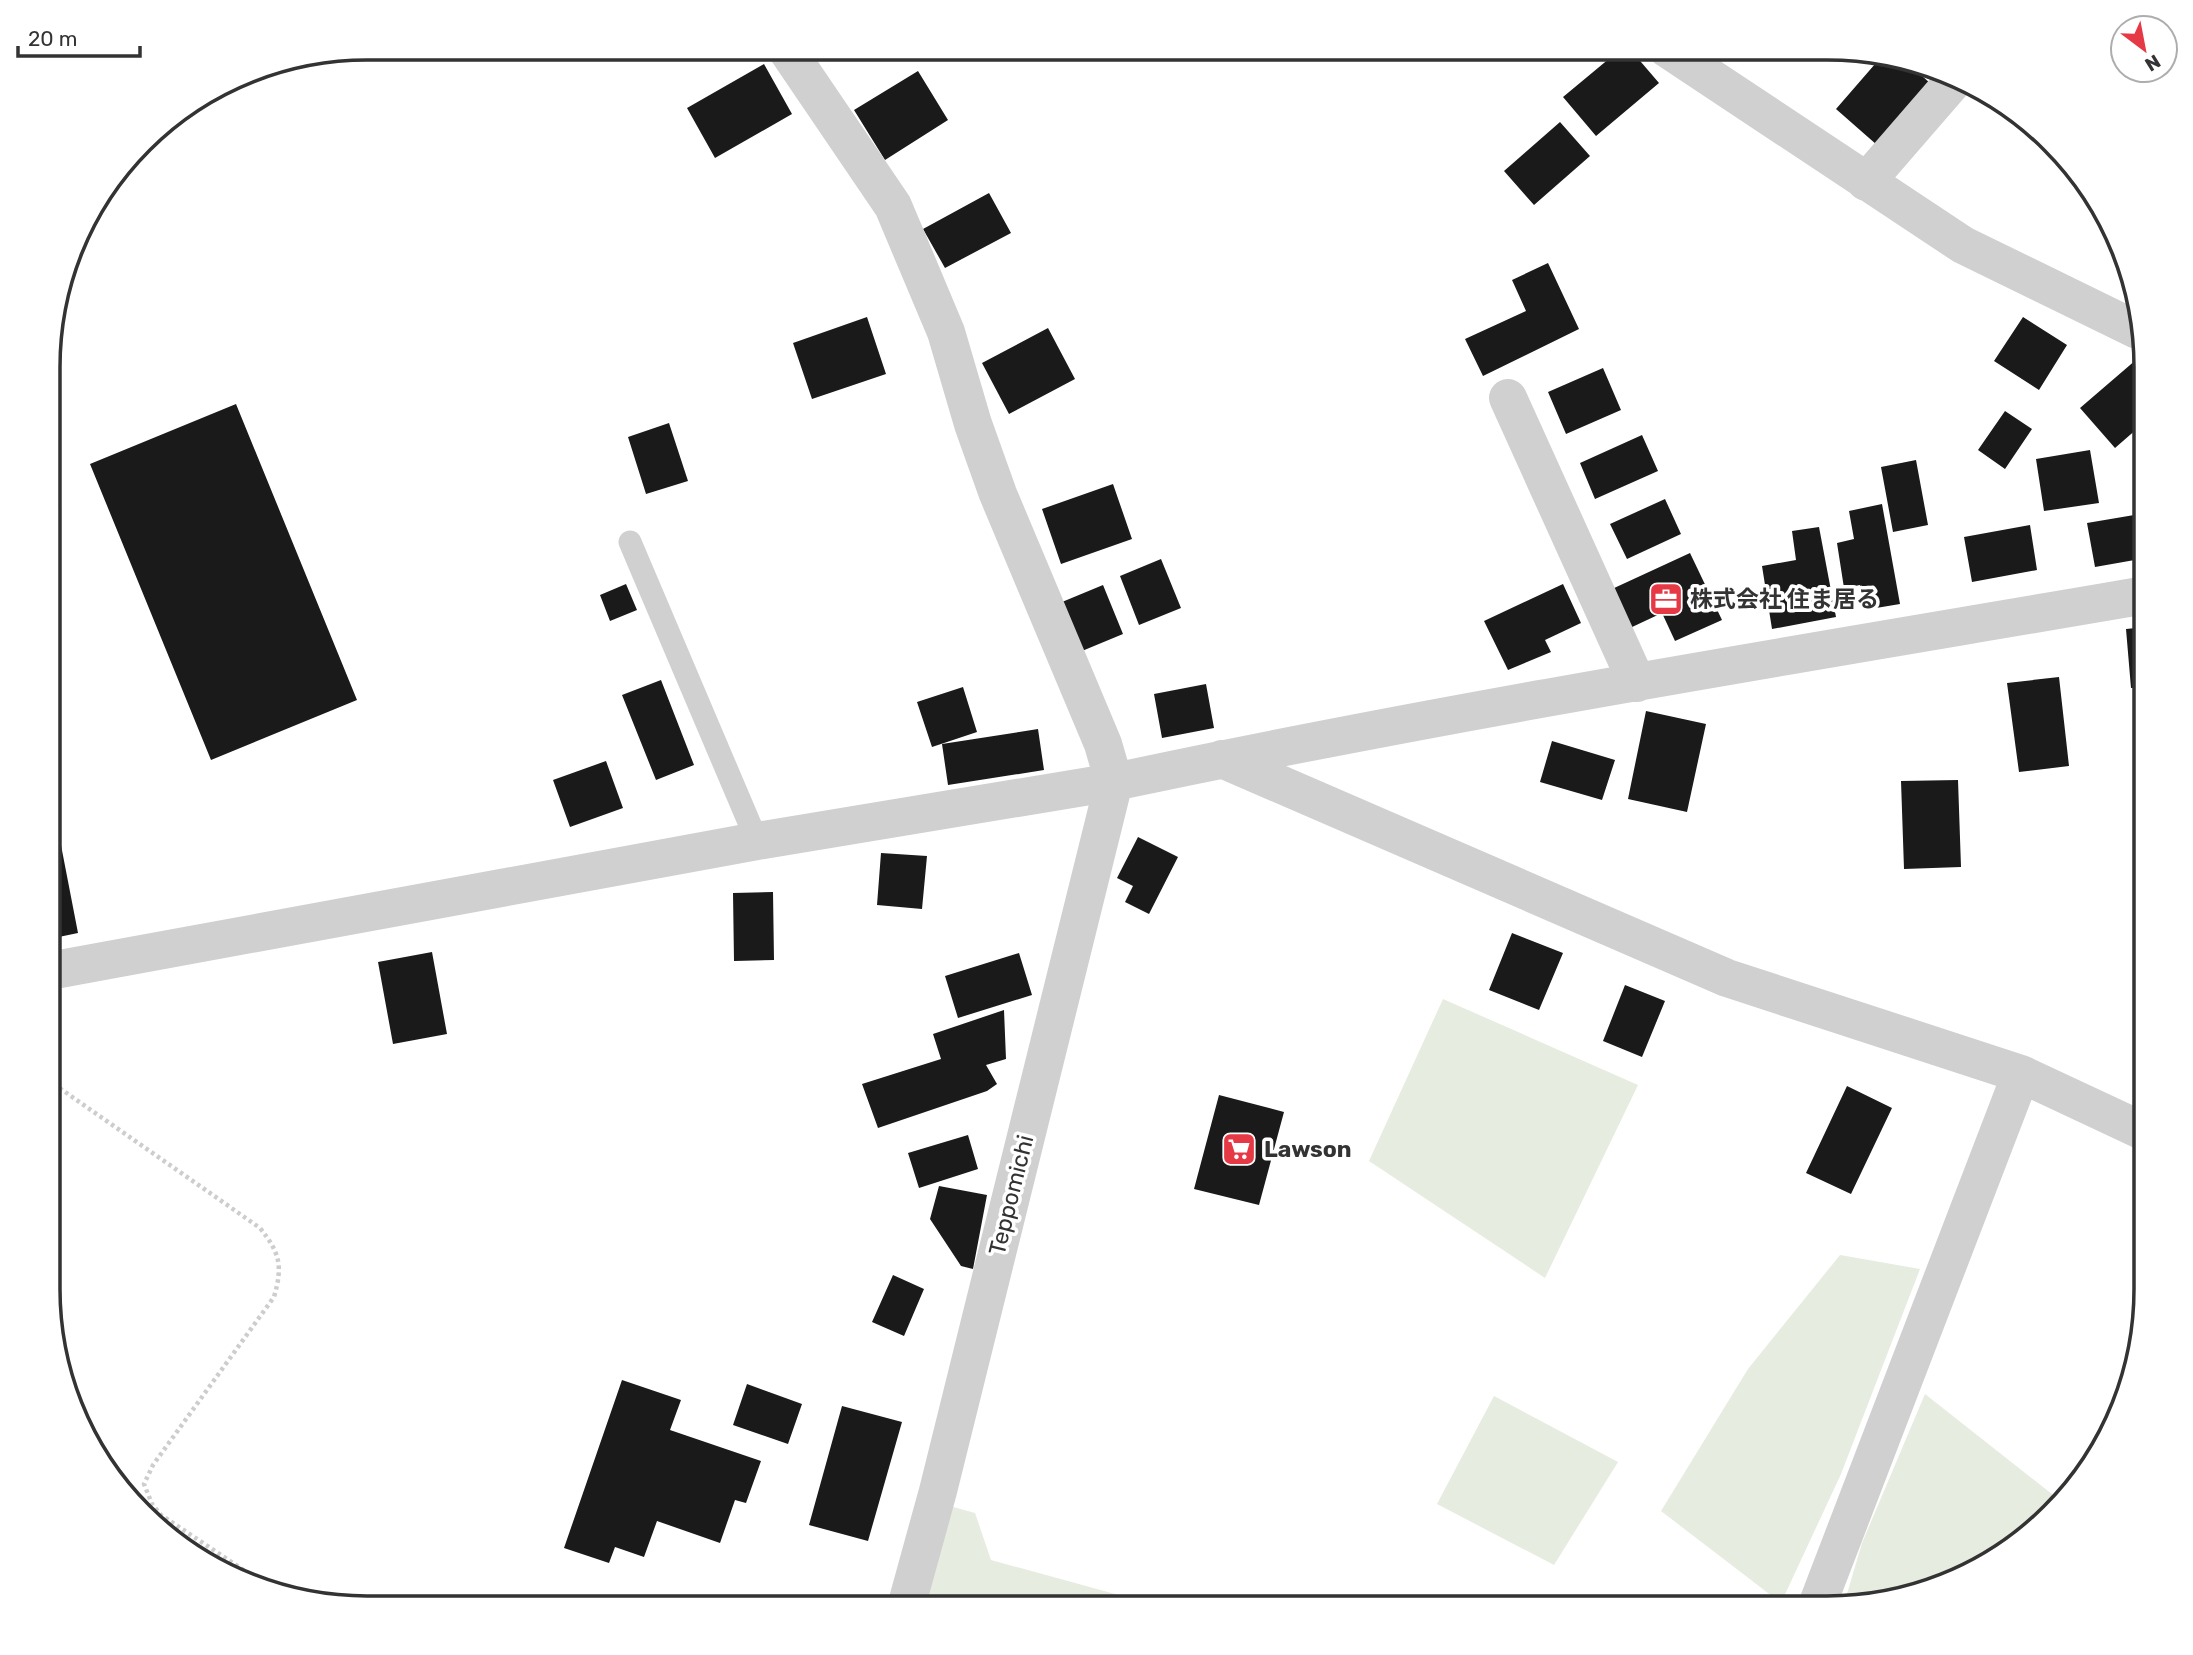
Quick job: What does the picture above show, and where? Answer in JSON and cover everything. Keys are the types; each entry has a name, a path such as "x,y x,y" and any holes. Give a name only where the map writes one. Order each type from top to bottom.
{"street":[{"path":"794,60 893,206 946,332 973,424 998,494 1103,744 1114,782"},
{"path":"1684,60 1963,244 2131,327"},
{"path":"1866,182 1950,86"},
{"path":"1508,398 1637,682"},
{"path":"60,969 757,841 1114,782 1222,759 1637,682 2134,597"},
{"path":"1222,759 1727,978 2021,1074 2134,1127"},
{"name":"Teppomichi","path":"909,1596 938,1491 1114,782"},
{"path":"1821,1596 2021,1074"}],"lane":[{"path":"630,542 757,841"}],"path":[{"path":"60,1088 260,1228 278,1255 280,1267 274,1297 153,1465 145,1484 152,1504 161,1515 242,1569"}],"shaded area":[{"path":"1443,999 1638,1085 1545,1278 1369,1161"},
{"path":"1840,1255 1920,1269 1841,1474 1784,1596 1772,1596 1661,1511 1748,1369"},
{"path":"1925,1394 2053,1495 2013,1532 1962,1564 1906,1585 1847,1595 1862,1543"},
{"path":"1494,1396 1618,1462 1554,1565 1437,1504"},
{"path":"946,1505 975,1513 991,1560 1122,1596 924,1596"}],"building":[{"path":"1608,60 1639,60 1659,83 1596,136 1563,97"},
{"path":"1876,63 1920,75 1930,83 1877,145 1836,109"},
{"path":"764,64 792,114 715,158 687,108"},
{"path":"918,71 948,120 885,160 854,110"},
{"path":"1560,122 1590,156 1534,205 1504,171"},
{"path":"989,193 1011,233 945,268 923,229"},
{"path":"1548,263 1579,329 1483,376 1465,339 1526,311 1512,280"},
{"path":"867,317 886,374 812,399 793,343"},
{"path":"2023,317 2067,345 2039,390 1994,361"},
{"path":"1048,328 1075,379 1009,414 982,363"},
{"path":"2134,362 2134,431 2115,448 2080,408"},
{"path":"1603,368 1621,410 1566,434 1548,392"},
{"path":"236,404 357,700 211,760 90,464"},
{"path":"2005,411 2032,429 2005,469 1978,450"},
{"path":"669,423 688,481 646,494 628,437"},
{"path":"1642,435 1658,471 1595,499 1580,463"},
{"path":"2090,450 2099,503 2044,511 2036,459"},
{"path":"1916,460 1928,525 1893,532 1881,467"},
{"path":"1113,484 1132,539 1061,564 1042,509"},
{"path":"1665,499 1681,534 1627,559 1610,524"},
{"path":"1882,504 1900,604 1864,610 1860,585 1844,588 1837,543 1854,539 1849,511"},
{"path":"2134,515 2134,560 2095,567 2087,523"},
{"path":"2030,525 2037,570 1972,582 1964,537"},
{"path":"1819,527 1836,617 1772,629 1762,566 1796,560 1792,531"},
{"path":"1690,553 1722,620 1675,641 1662,613 1630,628 1612,589"},
{"path":"1161,559 1181,608 1139,625 1120,576"},
{"path":"626,584 637,610 610,621 600,595"},
{"path":"1563,584 1581,623 1545,640 1551,652 1508,670 1484,621"},
{"path":"1103,585 1123,634 1082,651 1062,602"},
{"path":"2134,628 2134,688 2131,688 2126,629"},
{"path":"2059,677 2069,766 2019,772 2007,683"},
{"path":"661,680 694,765 656,780 622,695"},
{"path":"1206,684 1214,728 1162,738 1154,694"},
{"path":"963,687 977,732 932,747 917,702"},
{"path":"1646,711 1706,724 1687,812 1628,799"},
{"path":"1038,729 1044,770 948,785 942,744"},
{"path":"1552,741 1615,760 1602,800 1540,782"},
{"path":"606,761 623,808 570,827 553,780"},
{"path":"1958,780 1961,867 1904,869 1901,781"},
{"path":"1138,837 1178,857 1149,914 1125,902 1133,886 1117,878"},
{"path":"60,840 78,933 60,937"},
{"path":"881,853 927,856 922,909 877,905"},
{"path":"773,892 774,960 734,961 733,893"},
{"path":"1512,933 1563,953 1539,1010 1489,990"},
{"path":"432,952 447,1034 393,1044 378,962"},
{"path":"1019,953 1032,995 958,1018 945,976"},
{"path":"1625,985 1665,1001 1642,1057 1603,1041"},
{"path":"1004,1010 1006,1059 986,1065 997,1084 987,1091 878,1128 862,1084 941,1059 933,1034"},
{"path":"1847,1086 1892,1108 1851,1194 1806,1173"},
{"path":"1219,1095 1284,1112 1259,1205 1194,1189"},
{"path":"968,1135 978,1169 919,1188 908,1153"},
{"path":"939,1186 987,1195 973,1269 961,1266 930,1219"},
{"path":"893,1275 924,1289 904,1336 872,1322"},
{"path":"622,1380 681,1400 670,1430 761,1461 746,1503 735,1500 720,1543 657,1521 644,1557 615,1547 609,1563 564,1548"},
{"path":"747,1384 802,1404 788,1444 733,1425"},
{"path":"842,1406 902,1422 868,1541 809,1525"}],"place":[{"name":"株式会社 住ま居る","path":"1666,599"},
{"name":"Lawson","path":"1239,1149"}]}
